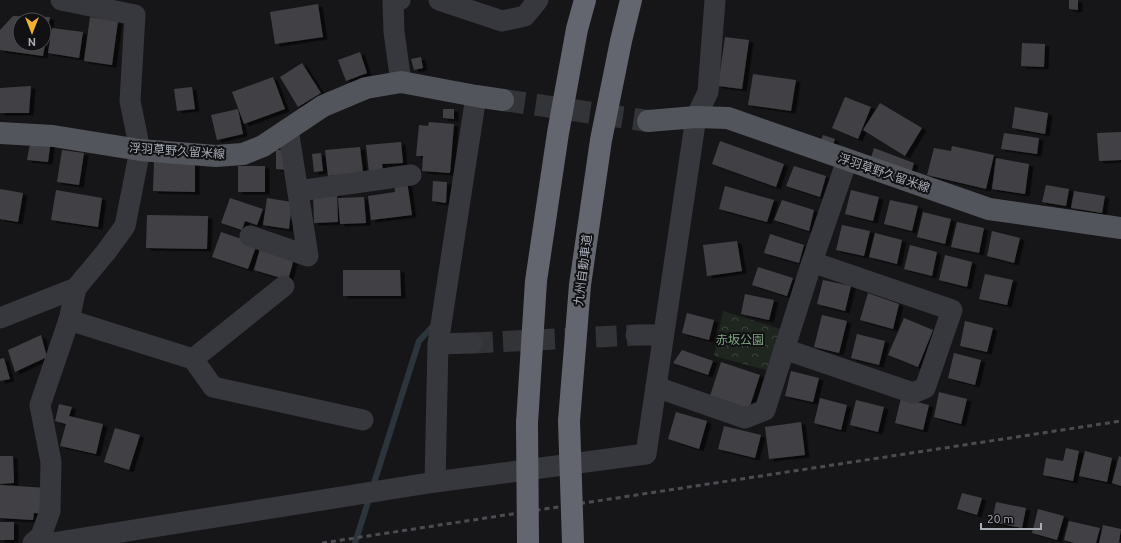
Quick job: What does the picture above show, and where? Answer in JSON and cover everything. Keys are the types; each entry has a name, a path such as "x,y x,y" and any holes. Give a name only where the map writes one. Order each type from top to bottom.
{"highway":[{"path":"528,543 526,423 536,281 558,133 577,30 585,0"},
{"name":"九州自動車道","path":"573,543 569,421 580,285 601,140 631,0"}],"main road":[{"name":"浮羽草野久留米線","path":"0,133 53,136 140,150 216,156 243,154 263,146 323,106 366,88 401,82 503,100"},
{"name":"浮羽草野久留米線","path":"648,121 696,117 728,118 988,209 1121,228"}],"street":[{"path":"33,543 41,536 50,511 51,462 40,405 69,320 76,288 106,252 125,226 140,150 130,101 135,7 61,0"},
{"path":"400,0 393,2 394,32 401,82"},
{"path":"439,0 502,21 525,16 538,0"},
{"path":"52,543 435,482 646,454 696,117 708,92 715,0"},
{"path":"435,482 438,344 476,96"},
{"path":"250,236 308,256 288,129"},
{"path":"656,387 745,418 765,410 812,262 847,160"},
{"path":"298,191 411,175"},
{"path":"784,349 913,393 925,388 952,310 812,262"},
{"path":"193,359 284,286"},
{"path":"0,318 76,288"},
{"path":"69,320 193,359 213,387 363,420"},
{"path":"636,335 664,335"},
{"path":"438,344 472,342"}],"green space":[{"name":"赤坂公園","path":"723,311 790,332 777,373 714,356"}],"building":[{"path":"1069,0 1078,0 1078,10 1069,9"},
{"path":"318,4 323,37 275,44 270,12"},
{"path":"12,17 12,52 0,50 0,30"},
{"path":"90,17 118,21 112,65 84,61"},
{"path":"52,28 83,32 79,58 48,53 52,52"},
{"path":"725,37 749,40 742,89 718,86"},
{"path":"1022,43 1045,44 1044,67 1021,66"},
{"path":"14,52 44,52 43,56"},
{"path":"360,52 367,73 346,81 338,60"},
{"path":"421,57 423,68 414,70 411,59"},
{"path":"302,63 321,93 298,107 280,77"},
{"path":"753,74 796,80 791,111 748,105"},
{"path":"273,77 285,109 244,124 232,92"},
{"path":"31,86 29,113 0,113 0,88"},
{"path":"192,87 195,109 177,111 174,89"},
{"path":"845,97 871,107 858,139 832,128"},
{"path":"880,103 922,128 905,156 863,130"},
{"path":"1015,107 1048,113 1045,134 1012,128"},
{"path":"238,109 243,134 217,140 211,115"},
{"path":"443,109 454,109 454,119 443,118"},
{"path":"429,122 454,124 450,173 422,171 423,156 416,156 419,125 428,126"},
{"path":"1121,132 1121,160 1099,161 1097,133"},
{"path":"1004,133 1039,138 1037,154 1001,149"},
{"path":"823,135 835,139 833,144 821,140"},
{"path":"31,138 51,140 48,162 27,160"},
{"path":"720,141 784,164 776,187 712,164"},
{"path":"401,142 403,163 382,164 383,171 369,173 366,145"},
{"path":"952,146 994,155 986,189 927,175 934,148 951,151"},
{"path":"360,147 363,172 328,176 325,150"},
{"path":"874,148 914,163 911,173 871,158"},
{"path":"62,150 84,153 79,185 57,182"},
{"path":"276,150 288,150 288,170 276,169"},
{"path":"321,153 323,171 314,172 312,154"},
{"path":"996,158 1029,164 1025,194 992,189"},
{"path":"154,162 195,163 195,192 153,191"},
{"path":"238,166 265,166 265,192 238,192"},
{"path":"794,166 826,176 820,197 786,186"},
{"path":"407,181 412,215 371,220 368,196 395,192 394,183"},
{"path":"433,181 447,182 446,203 432,201"},
{"path":"1046,185 1069,189 1066,206 1042,202"},
{"path":"725,186 774,200 767,222 719,209"},
{"path":"0,189 23,193 18,222 0,219"},
{"path":"56,190 102,198 98,227 51,220"},
{"path":"851,190 879,197 873,221 845,214"},
{"path":"1074,191 1105,196 1102,213 1071,208"},
{"path":"337,192 338,222 314,223 313,193"},
{"path":"364,197 366,223 340,224 338,198"},
{"path":"230,198 263,209 257,225 245,221 242,230 221,223"},
{"path":"267,198 292,202 289,229 263,225"},
{"path":"782,200 814,210 809,231 774,220"},
{"path":"890,200 918,206 912,231 884,224"},
{"path":"923,212 951,219 945,244 917,237"},
{"path":"147,215 208,216 207,249 146,248"},
{"path":"957,222 984,228 979,253 951,247"},
{"path":"842,225 870,231 864,256 836,250"},
{"path":"992,231 1020,238 1014,263 987,256"},
{"path":"221,232 257,244 248,269 212,257"},
{"path":"875,233 902,240 897,264 869,257"},
{"path":"770,234 804,245 799,263 764,253"},
{"path":"737,241 742,271 707,276 703,245"},
{"path":"261,245 295,255 288,280 254,270"},
{"path":"910,245 937,252 932,276 904,269"},
{"path":"945,255 972,262 967,287 939,280"},
{"path":"758,267 793,278 787,296 752,285"},
{"path":"343,270 400,270 401,296 343,296"},
{"path":"985,274 1013,280 1007,305 979,299"},
{"path":"823,280 851,286 845,311 817,304"},
{"path":"868,293 899,304 893,329 860,320"},
{"path":"745,294 774,300 769,320 741,314"},
{"path":"687,313 714,320 709,340 682,333"},
{"path":"822,315 847,321 839,353 814,347"},
{"path":"904,318 933,330 918,367 888,355"},
{"path":"965,321 993,328 987,352 960,346"},
{"path":"857,334 885,341 879,365 851,358"},
{"path":"41,335 47,357 15,372 8,350"},
{"path":"682,350 713,361 708,375 673,363"},
{"path":"954,353 981,360 975,385 948,378"},
{"path":"4,358 10,379 0,381 0,359"},
{"path":"721,362 760,375 749,409 710,396"},
{"path":"791,371 819,378 813,402 785,396"},
{"path":"939,392 967,399 961,424 934,417"},
{"path":"820,398 847,405 841,430 814,423"},
{"path":"901,398 929,405 923,430 895,423"},
{"path":"856,400 884,407 878,432 850,425"},
{"path":"59,404 72,407 69,416 103,424 96,454 60,446 66,424 55,421"},
{"path":"676,412 707,421 699,449 668,439"},
{"path":"801,422 805,455 769,459 765,427"},
{"path":"724,426 761,435 755,458 718,449"},
{"path":"115,428 140,435 129,470 104,462"},
{"path":"1066,448 1079,451 1073,481 1043,475 1046,458 1063,461"},
{"path":"1085,451 1112,458 1107,482 1079,476"},
{"path":"0,456 13,456 14,483 0,484"},
{"path":"1119,456 1121,457 1121,486 1112,483"},
{"path":"0,485 48,488 47,514 34,513 33,520 0,518"},
{"path":"962,493 982,498 977,515 957,509"},
{"path":"996,502 1026,508 1022,528 992,522"},
{"path":"1038,509 1064,516 1057,540 1032,533"},
{"path":"1069,521 1100,528 1096,543 1074,543 1064,540"},
{"path":"0,522 14,522 14,540 0,540"},
{"path":"1103,525 1121,529 1119,542 1121,543 1099,543"}],"waterway":[{"path":"355,543 419,341 432,327"}],"tunnel":[{"path":"503,100 648,121"},
{"path":"472,343 636,335"}],"railway":[{"path":"322,543 1121,421"}]}
